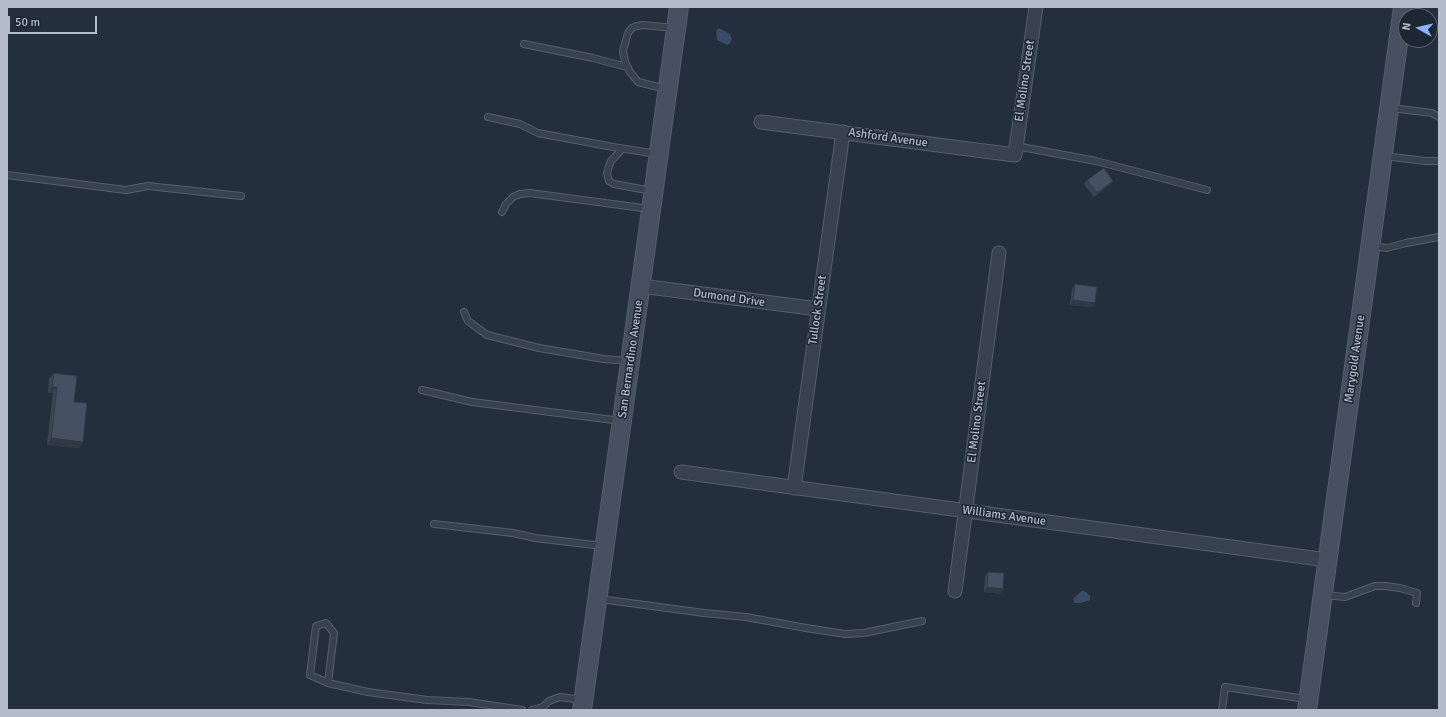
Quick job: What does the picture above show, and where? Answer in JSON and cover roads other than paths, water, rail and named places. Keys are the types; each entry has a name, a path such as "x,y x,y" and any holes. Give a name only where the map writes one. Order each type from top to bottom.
{"main road":[{"name":"San Bernardino Avenue","path":"583,705 679,7"},
{"name":"Marygold Avenue","path":"1307,705 1403,7"}],"street":[{"name":"El Molino Street","path":"1016,150 1036,7"},
{"name":"Ashford Avenue","path":"761,122 1016,150"},
{"name":"Tullock Street","path":"794,488 843,132"},
{"name":"El Molino Street","path":"955,591 999,253"},
{"name":"Dumond Drive","path":"641,286 818,310"},
{"name":"Williams Avenue","path":"681,472 1327,560"}],"lane":[{"path":"668,90 638,82 627,67 623,51 625,41 632,28 643,25 676,29"},
{"path":"524,44 593,58 627,67"},
{"path":"1390,107 1432,113 1439,117"},
{"path":"488,117 520,124 538,132 622,149 659,154"},
{"path":"622,149 611,161 609,166 607,174 610,181 614,184 654,191"},
{"path":"1016,150 1096,161 1207,190"},
{"path":"1383,156 1425,161 1439,161"},
{"path":"7,174 126,190 148,186 241,196"},
{"path":"502,212 506,204 513,197 520,194 530,193 651,210"},
{"path":"1370,246 1387,248 1439,237"},
{"path":"464,312 468,321 487,335 539,348 631,362"},
{"path":"422,390 472,402 622,421"},
{"path":"434,524 513,533 535,538 605,547"},
{"path":"1323,595 1345,597 1375,586 1384,586 1400,588 1417,593 1416,603"},
{"path":"598,599 746,617 845,634 864,633 922,621"},
{"path":"328,683 334,633 326,623 316,626 310,675 328,683 368,692 427,700 469,702 522,710"},
{"path":"1222,710 1226,687 1307,705"},
{"path":"532,710 543,707 549,701 560,697 583,705"}],"water":[{"path":"719,28 730,34 732,39 727,45 717,40 716,31"},
{"path":"1082,591 1086,592 1090,596 1090,600 1075,603 1073,599"}]}
